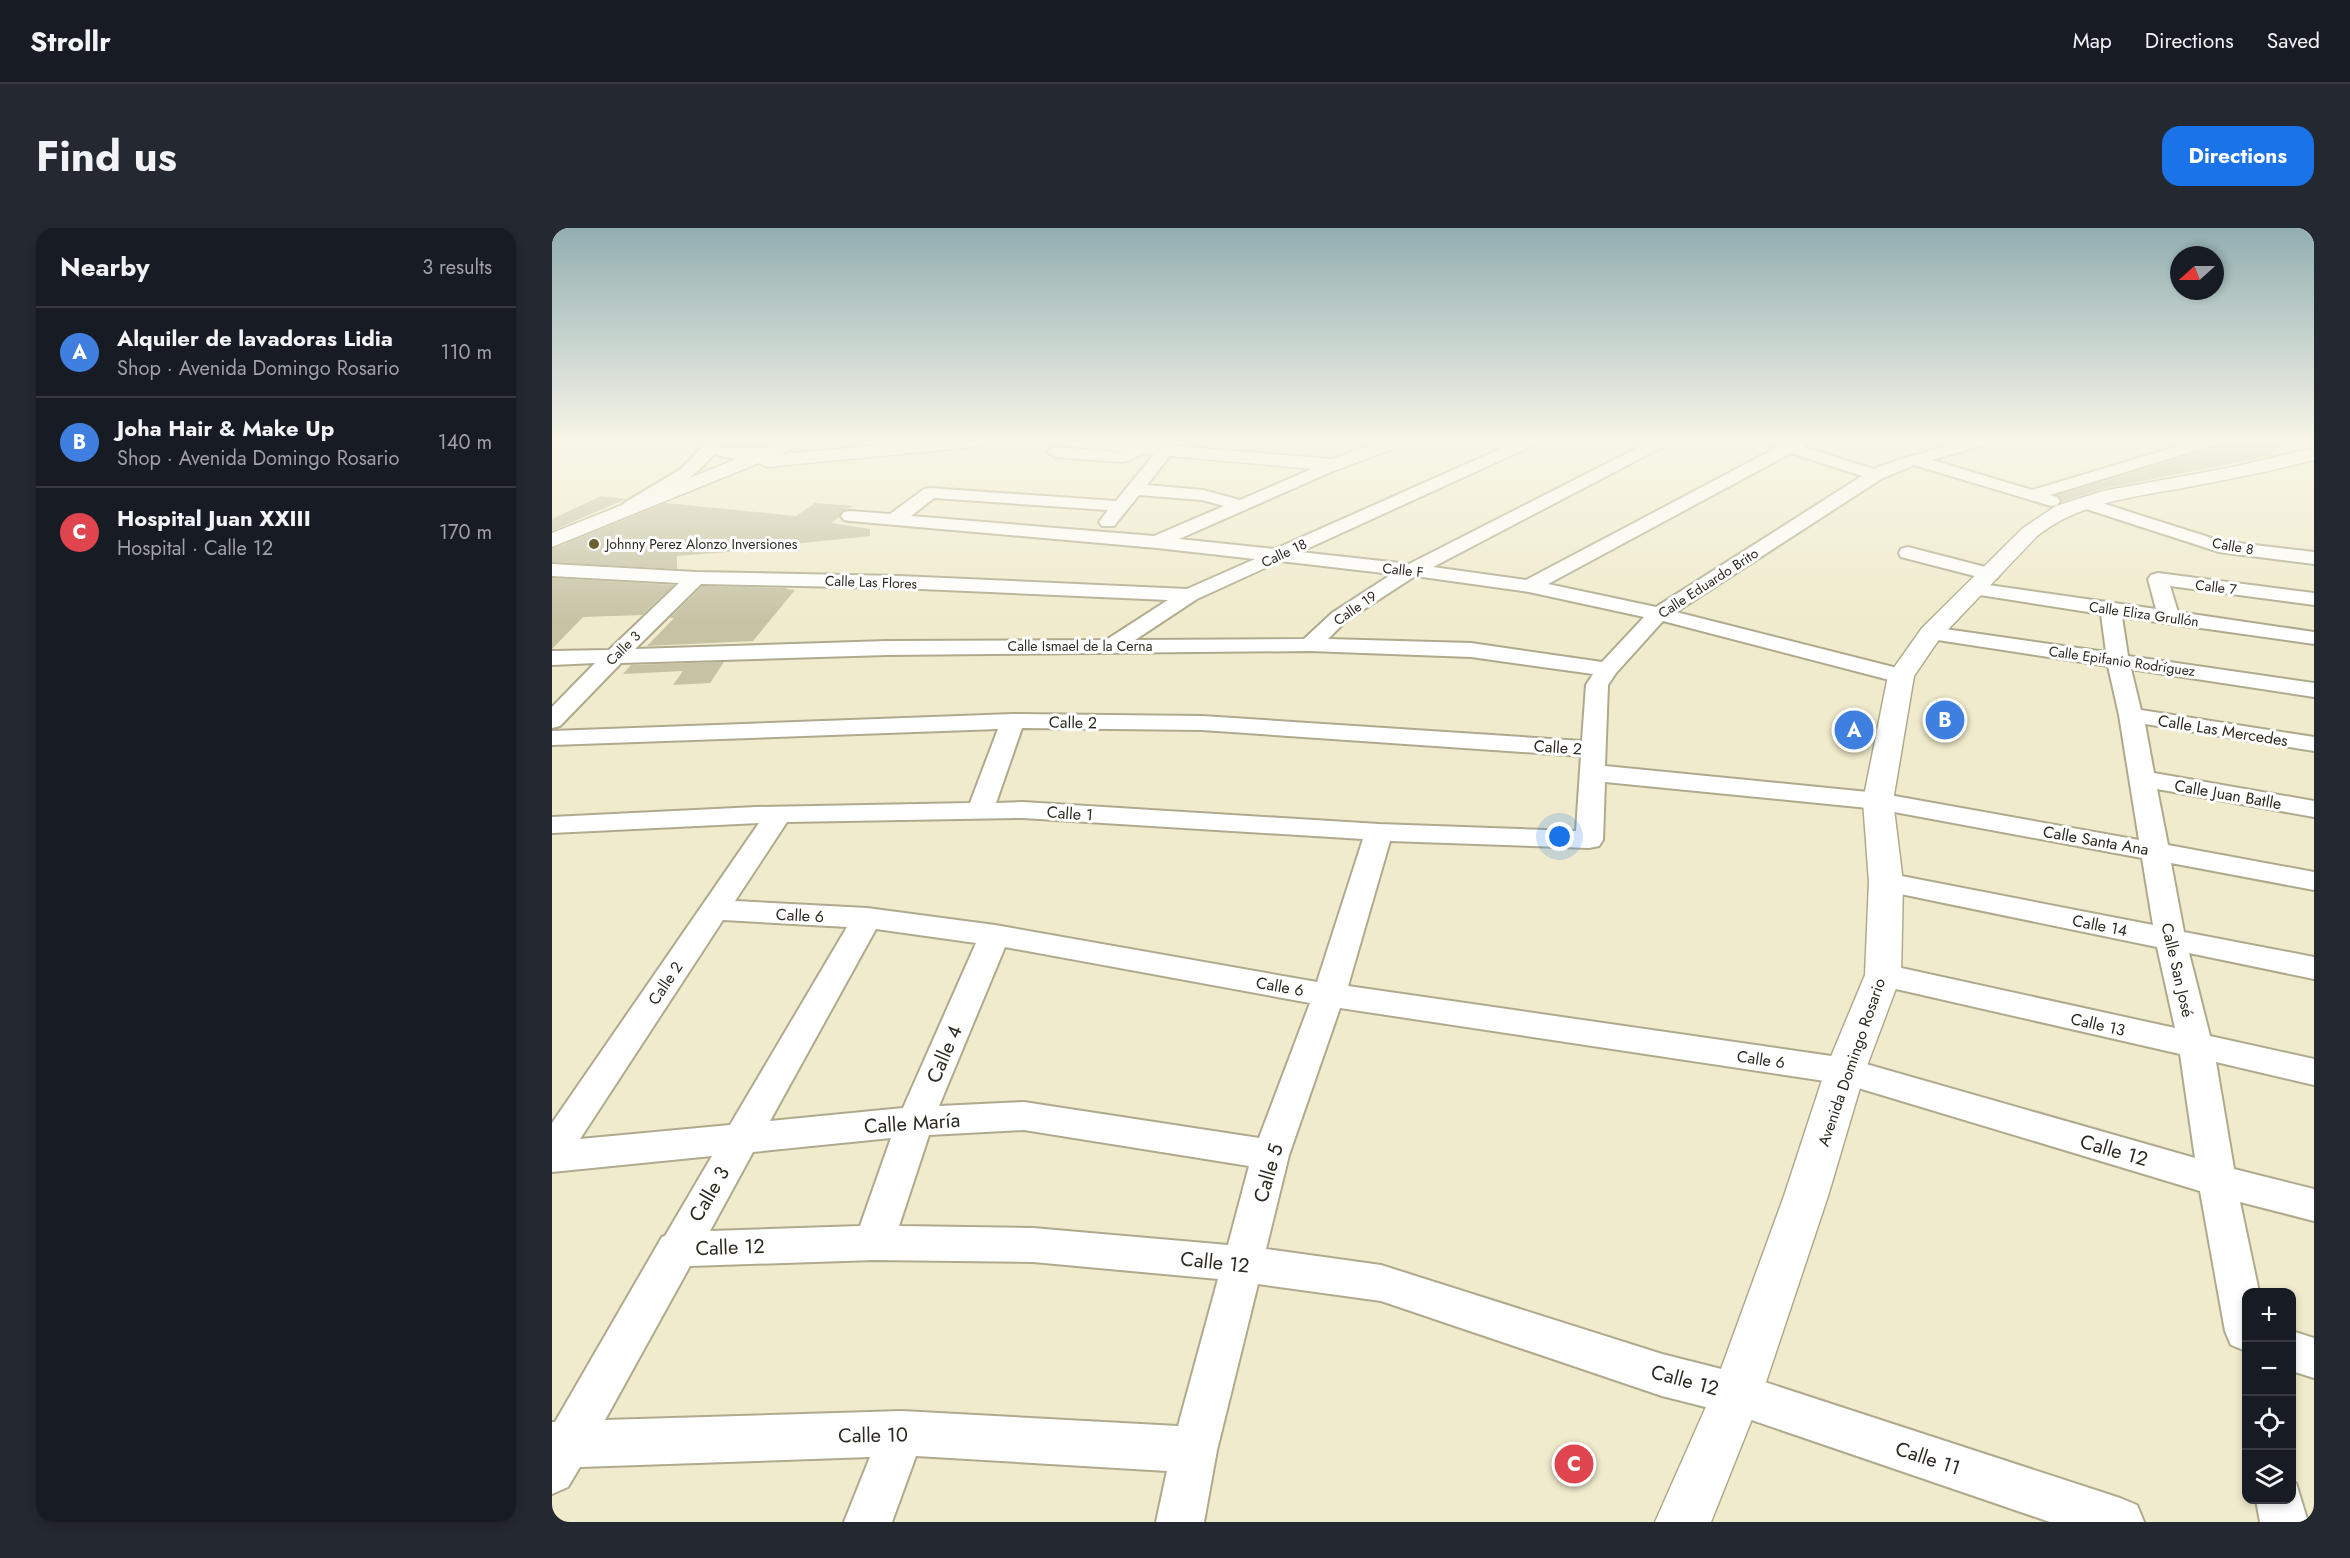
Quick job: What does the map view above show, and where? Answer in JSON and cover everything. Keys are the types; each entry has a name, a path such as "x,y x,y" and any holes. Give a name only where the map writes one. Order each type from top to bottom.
{"main road":[{"path":"552,541 643,502"},
{"name":"Avenida Domingo Rosario","path":"1683,1522 1737,1394 1806,1196 1845,1071 1883,975 1886,882 1878,801 1901,676 1931,633 2041,521 2091,502"}],"street":[{"path":"627,509 639,502"},
{"path":"895,519 917,502"},
{"path":"1066,502 1119,506"},
{"path":"1098,537 1122,502"},
{"path":"1230,502 1240,505"},
{"path":"1157,542 1246,502"},
{"name":"Calle 18","path":"1111,646 1190,595 1395,502"},
{"name":"Calle 19","path":"1310,645 1339,617 1410,571 1542,502"},
{"path":"1529,586 1679,502"},
{"name":"Calle Eduardo Brito","path":"1588,840 1597,685 1606,669 1659,614 1832,502"},
{"name":"Calle 8","path":"2067,502 2219,546 2314,558"},
{"name":"Calle F","path":"850,516 1157,542 1529,586 1659,614 1901,676"},
{"name":"Calle Eliza Grullón","path":"1908,553 1982,582 2112,609 2314,638"},
{"name":"Calle Las Flores","path":"552,570 696,578 899,582 1190,595"},
{"name":"Calle 3","path":"552,721 696,578"},
{"name":"Calle 7","path":"2169,617 2157,579 2314,599"},
{"name":"Calle San José","path":"2112,609 2118,660 2131,715 2170,939 2196,1046 2217,1180 2242,1307"},
{"name":"Calle Epifanio Rodríguez","path":"1931,633 2314,690"},
{"name":"Calle Ismael de la Cerna","path":"552,658 1111,646 1310,645 1472,650 1606,669"},
{"name":"Calle Las Mercedes","path":"2131,715 2314,744"},
{"path":"980,810 1013,721"},
{"name":"Calle 2","path":"552,738 1013,721 1202,723 1594,761 1878,801"},
{"name":"Calle Juan Batlle","path":"2142,779 2314,809"},
{"name":"Calle Santa Ana","path":"1878,801 2314,881"},
{"name":"Calle 1","path":"552,825 778,815 1023,810 1379,832 1588,840"},
{"name":"Calle 2","path":"552,1152 778,815"},
{"name":"Calle 5","path":"1180,1522 1194,1450 1271,1155 1329,995 1379,832"},
{"name":"Calle 14","path":"1886,882 2314,968"},
{"name":"Calle 6","path":"714,910 867,918 994,935 1329,995 1845,1071"},
{"name":"Calle 3","path":"557,1453 867,918"},
{"name":"Calle 4","path":"874,1243 915,1121 994,935"},
{"name":"Calle 13","path":"1883,975 2314,1072"},
{"name":"Calle 12","path":"1845,1071 2217,1180 2314,1205"},
{"name":"Calle María","path":"552,1157 915,1121 1024,1116 1271,1155"},
{"name":"Calle 12","path":"676,1249 874,1243 1033,1245 1244,1264 1381,1283 1662,1375 1737,1394"},
{"path":"2296,1353 2314,1358"},
{"name":"Calle 11","path":"1737,1394 2120,1522"},
{"path":"868,1522 902,1433"},
{"name":"Calle 10","path":"557,1453 902,1433 1194,1450"},
{"path":"2280,1504 2284,1522"}],"building":[{"path":"587,502 618,502 552,531 552,519"},
{"path":"665,503 796,516 815,503 854,506 842,511 839,517 831,523 870,529 870,536 793,544 767,539 752,550 677,556 677,569 552,562 552,549"},
{"path":"552,578 674,585 642,615 583,617 552,649"},
{"path":"702,586 795,590 753,641 647,646 674,618 670,618"},
{"path":"724,662 710,683 673,685 683,671 623,674 631,665"}],"place":[{"name":"Johnny Perez Alonzo Inversiones","path":"594,544"},
{"name":"Joha Hair & Make Up","path":"1945,720"},
{"name":"Alquiler de lavadoras Lidia","path":"1854,730"},
{"name":"Hospital Juan XXIII","path":"1574,1464"}]}
